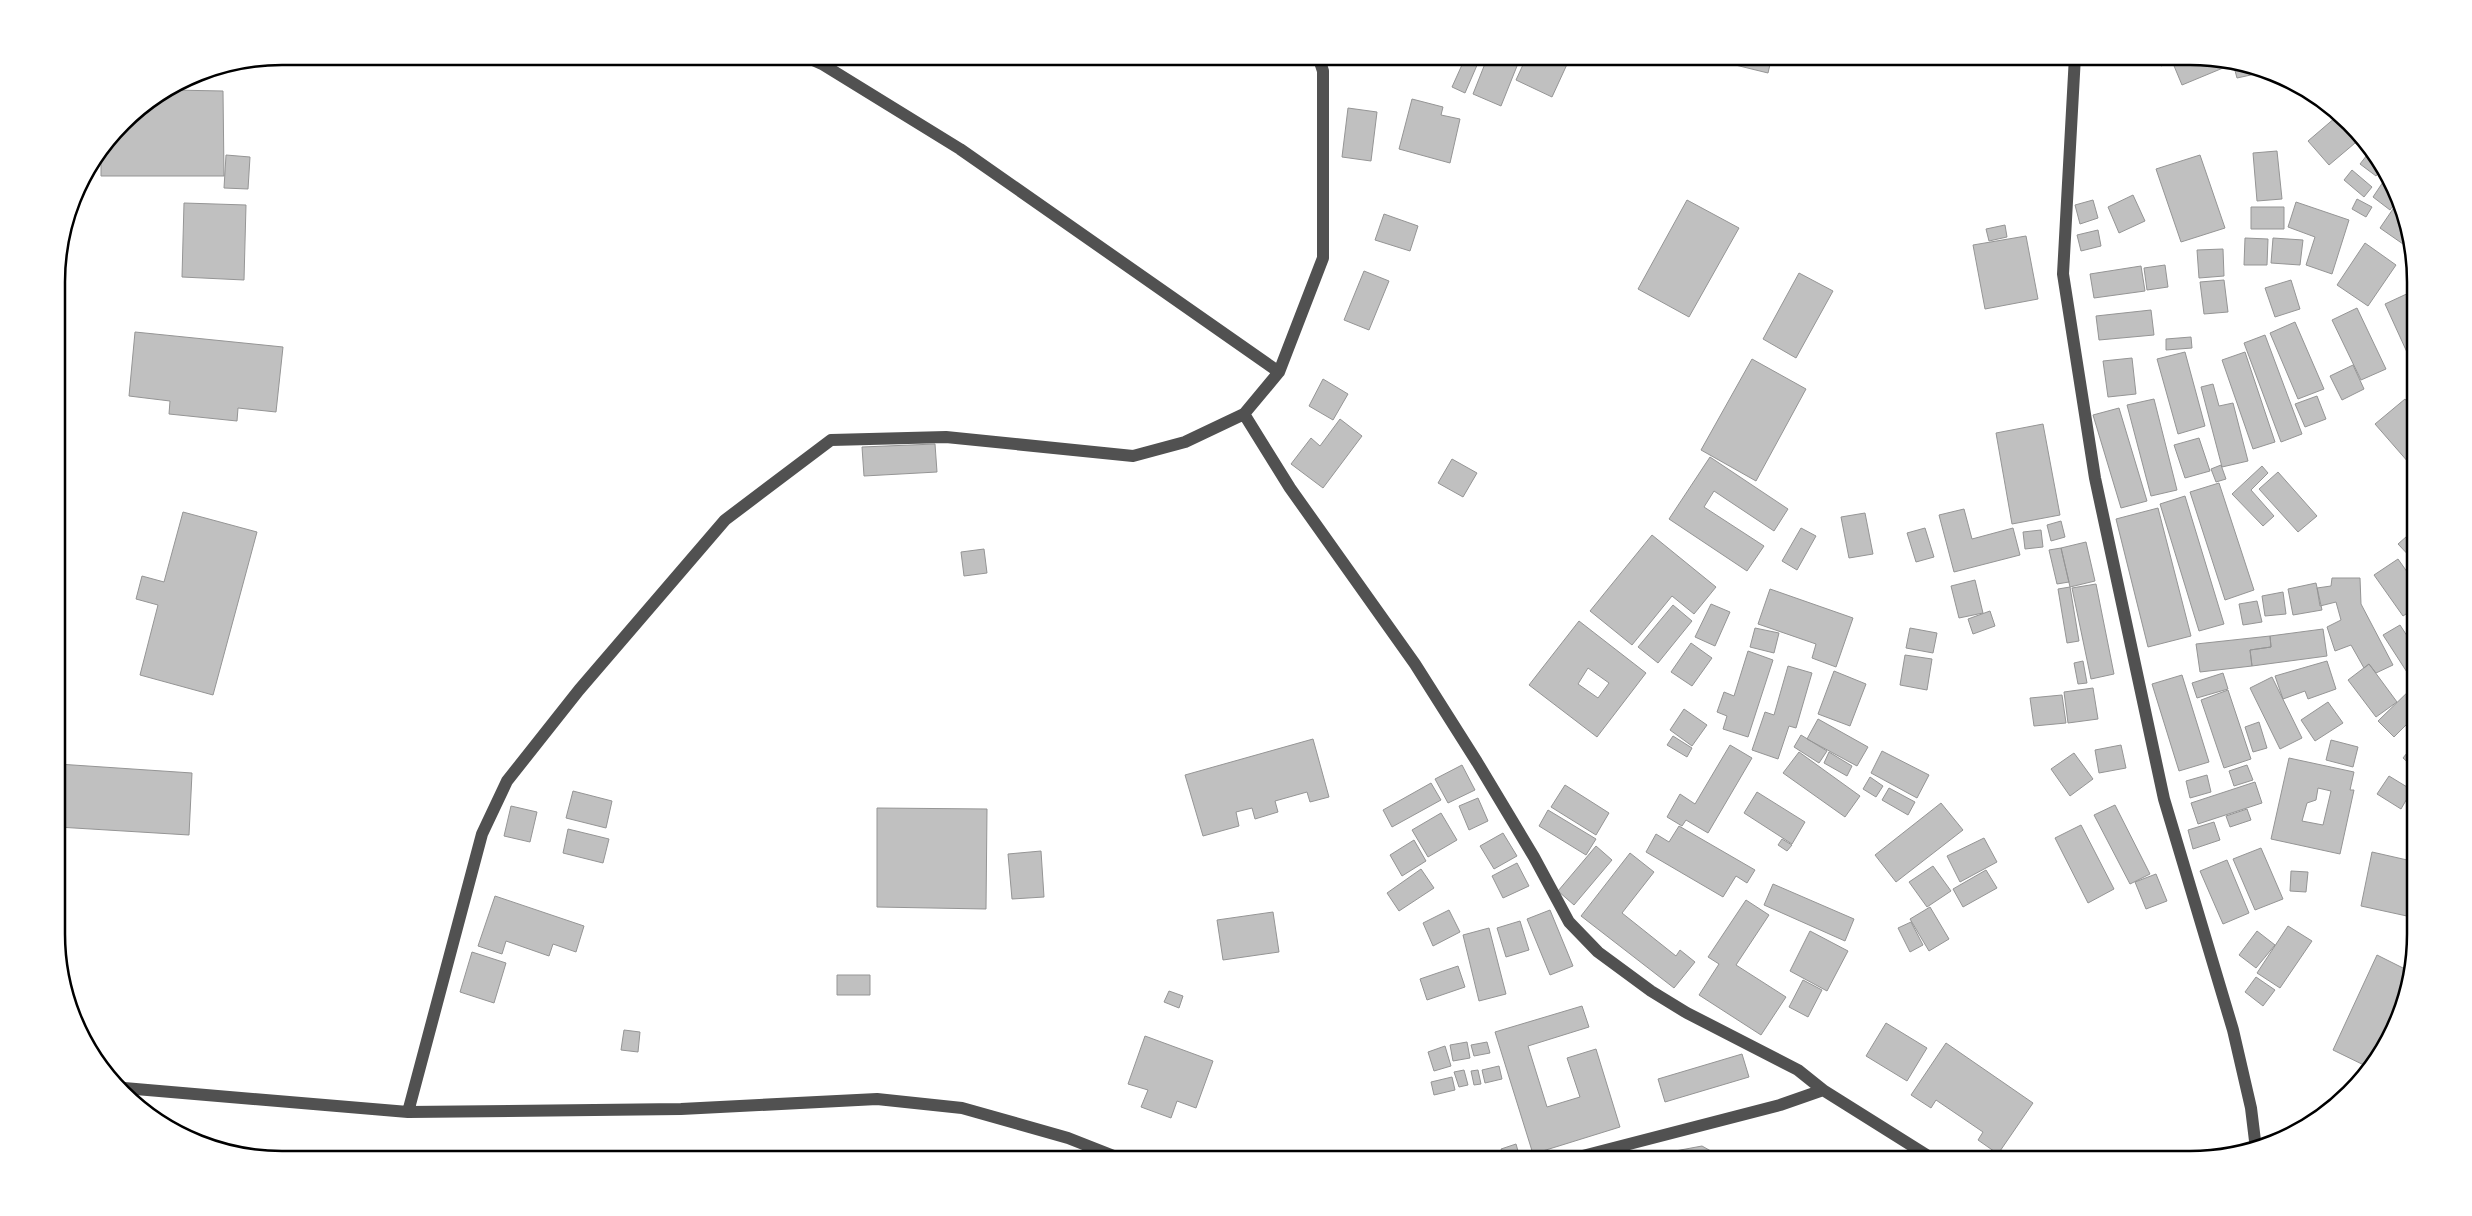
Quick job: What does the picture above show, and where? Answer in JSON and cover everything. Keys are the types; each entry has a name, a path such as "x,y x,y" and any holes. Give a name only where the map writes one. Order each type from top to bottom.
{"street":[{"path":"824,65 960,149 1279,372"},
{"path":"408,1112 482,834 508,781 578,690 725,520 832,440 946,437 1133,456 1185,442 1244,414 1279,372 1323,258 1323,70 1321,65"},
{"path":"2075,65 2063,274 2095,478 2164,799 2233,1030 2250,1108 2255,1141"},
{"path":"1244,414 1290,488 1341,557 1436,697 1534,857 1569,922 1598,952 1651,991 1687,1013 1798,1070 1823,1090 1919,1151"},
{"path":"131,1089 408,1112 681,1109 877,1099 962,1108 1068,1138 1101,1151"},
{"path":"1602,1151 1780,1105 1823,1090"}],"building":[{"path":"1462,65 1477,65 1465,93 1452,87"},
{"path":"1484,65 1517,65 1501,106 1473,94"},
{"path":"1523,65 1567,65 1552,97 1516,80"},
{"path":"1735,65 1770,65 1768,73"},
{"path":"2174,65 2204,65 2223,68 2182,85"},
{"path":"2235,70 2253,75 2237,78"},
{"path":"181,90 223,91 224,176 101,176 101,164 110,150 150,110"},
{"path":"1412,99 1443,107 1441,115 1460,119 1450,163 1399,149"},
{"path":"1348,108 1377,112 1371,161 1342,157"},
{"path":"2333,119 2356,142 2329,165 2308,141"},
{"path":"2277,151 2282,199 2257,201 2253,153"},
{"path":"226,155 250,157 248,189 224,188"},
{"path":"2200,155 2225,228 2181,242 2156,169"},
{"path":"2366,156 2378,174 2376,176 2360,164"},
{"path":"2352,170 2372,187 2364,197 2344,180"},
{"path":"2383,182 2393,206 2390,210 2373,197"},
{"path":"2133,195 2145,221 2119,233 2108,207"},
{"path":"2357,199 2372,207 2366,217 2352,209"},
{"path":"1687,200 1739,228 1689,317 1638,289"},
{"path":"2093,200 2098,218 2080,224 2075,205"},
{"path":"2296,202 2349,220 2332,274 2306,265 2315,237 2288,227"},
{"path":"184,203 246,205 244,280 182,277"},
{"path":"2251,207 2284,207 2284,229 2251,229"},
{"path":"2394,208 2404,244 2380,228"},
{"path":"1384,214 1418,226 1410,251 1375,240"},
{"path":"2005,225 2007,237 1989,241 1986,229"},
{"path":"2098,230 2101,246 2081,251 2077,235"},
{"path":"2026,236 2038,299 1985,309 1973,245"},
{"path":"2245,238 2268,239 2267,265 2244,265"},
{"path":"2273,238 2303,240 2300,265 2271,263"},
{"path":"2365,243 2396,265 2368,306 2337,285"},
{"path":"2223,249 2224,276 2199,278 2197,250"},
{"path":"2165,265 2168,287 2147,290 2144,268"},
{"path":"2141,266 2145,291 2094,298 2090,274"},
{"path":"1364,271 1389,281 1369,330 1344,320"},
{"path":"1799,273 1833,291 1796,358 1763,339"},
{"path":"2224,280 2228,312 2204,314 2200,282"},
{"path":"2291,280 2300,309 2275,317 2265,288"},
{"path":"2407,294 2407,352 2385,304"},
{"path":"2357,308 2386,369 2361,380 2332,320"},
{"path":"2151,310 2154,335 2099,340 2096,316"},
{"path":"2295,322 2324,389 2298,399 2270,333"},
{"path":"135,332 283,347 276,412 238,408 237,421 169,414 170,401 129,396"},
{"path":"2265,335 2302,434 2281,442 2244,343"},
{"path":"2191,337 2192,348 2166,350 2166,339"},
{"path":"2185,352 2205,426 2178,434 2157,359"},
{"path":"2245,352 2275,442 2253,449 2222,360"},
{"path":"2132,358 2136,394 2108,397 2103,361"},
{"path":"1752,359 1806,389 1756,481 1701,450"},
{"path":"2353,365 2364,389 2342,400 2330,376"},
{"path":"1323,379 1348,394 1333,420 1309,406"},
{"path":"2213,384 2219,406 2233,403 2248,461 2222,467 2201,387"},
{"path":"2317,396 2326,419 2305,427 2295,404"},
{"path":"2154,399 2177,490 2151,496 2127,405"},
{"path":"2405,399 2407,401 2407,461 2375,424"},
{"path":"2119,408 2147,501 2121,508 2093,415"},
{"path":"1340,419 1362,436 1323,488 1291,464 1311,438 1320,446"},
{"path":"2043,424 2060,515 2012,524 1996,433"},
{"path":"2199,438 2210,471 2185,478 2174,445"},
{"path":"935,444 937,472 864,476 862,447"},
{"path":"1710,457 1788,509 1774,531 1714,491 1704,507 1764,546 1747,571 1669,519"},
{"path":"1452,459 1477,473 1463,497 1438,483"},
{"path":"2221,465 2226,479 2216,482 2211,469"},
{"path":"2262,466 2268,473 2251,490 2274,516 2263,526 2232,494"},
{"path":"2278,472 2317,516 2298,532 2259,489"},
{"path":"2219,483 2254,590 2225,600 2190,492"},
{"path":"2185,496 2224,624 2199,631 2160,504"},
{"path":"2158,508 2191,636 2148,647 2116,519"},
{"path":"1964,509 1972,539 2013,528 2020,555 1954,572 1939,515"},
{"path":"183,512 257,532 213,695 140,675 158,605 136,599 142,576 164,582"},
{"path":"1865,513 1873,554 1849,558 1841,517"},
{"path":"2061,521 2065,537 2051,541 2047,525"},
{"path":"1801,528 1816,536 1797,570 1782,561"},
{"path":"1925,528 1934,557 1916,562 1907,533"},
{"path":"2041,530 2043,547 2025,549 2023,532"},
{"path":"1652,535 1716,587 1694,614 1672,596 1632,645 1590,611"},
{"path":"2407,536 2407,554 2398,544"},
{"path":"2086,542 2095,581 2070,587 2061,548"},
{"path":"2061,548 2069,582 2057,584 2049,550"},
{"path":"984,549 987,573 964,576 961,552"},
{"path":"2398,559 2407,572 2407,613 2403,616 2374,575"},
{"path":"2332,578 2360,578 2361,604 2393,665 2376,673 2369,664 2364,668 2351,645 2335,651 2327,627 2341,620 2336,602 2320,606 2317,588 2331,586"},
{"path":"1975,580 1983,613 1959,618 1951,586"},
{"path":"2316,583 2322,610 2293,615 2288,589"},
{"path":"2096,584 2114,674 2091,679 2072,588"},
{"path":"2070,587 2079,641 2067,643 2058,589"},
{"path":"1770,589 1853,618 1836,667 1812,658 1816,644 1758,624"},
{"path":"2283,592 2286,614 2265,616 2262,596"},
{"path":"2257,601 2262,622 2243,625 2239,604"},
{"path":"1711,604 1730,612 1715,646 1695,637"},
{"path":"1673,605 1692,621 1658,663 1638,647"},
{"path":"1990,611 1995,626 1973,634 1968,619"},
{"path":"1579,621 1646,673 1597,737 1529,685","holes":["1588,668 1609,683 1598,698 1578,684"]},
{"path":"2400,625 2407,636 2407,672 2383,635"},
{"path":"1755,628 1779,633 1774,653 1750,647"},
{"path":"1910,628 1937,633 1933,653 1906,648"},
{"path":"2323,629 2327,656 2252,666 2250,650 2271,647 2270,636"},
{"path":"2270,636 2271,647 2250,650 2252,666 2200,672 2196,644"},
{"path":"1691,643 1712,658 1692,686 1671,672"},
{"path":"1748,651 1773,660 1748,737 1723,729 1727,716 1717,712 1724,692 1734,696"},
{"path":"1905,655 1932,659 1927,690 1900,685"},
{"path":"2083,661 2087,683 2078,684 2074,663"},
{"path":"2327,661 2336,689 2308,699 2305,691 2283,699 2275,676"},
{"path":"2369,664 2397,702 2376,717 2348,680"},
{"path":"1788,666 1812,673 1796,728 1789,726 1778,759 1752,750 1765,712 1774,715"},
{"path":"1834,671 1866,684 1850,726 1818,714"},
{"path":"2223,673 2228,689 2197,698 2192,683"},
{"path":"2182,675 2209,762 2179,771 2152,684"},
{"path":"2272,677 2302,738 2280,749 2250,688"},
{"path":"2093,688 2098,719 2068,723 2064,692"},
{"path":"2228,690 2251,759 2224,768 2201,700"},
{"path":"2407,693 2407,724 2394,737 2378,721"},
{"path":"2062,695 2066,723 2034,726 2030,698"},
{"path":"2328,702 2343,723 2315,741 2301,720"},
{"path":"1684,709 1707,725 1692,746 1670,730"},
{"path":"1818,719 1868,747 1857,766 1807,739"},
{"path":"2259,722 2267,748 2253,752 2245,727"},
{"path":"1801,735 1827,751 1819,763 1794,747"},
{"path":"1673,736 1692,748 1687,757 1667,745"},
{"path":"1313,739 1329,797 1310,802 1307,792 1275,801 1278,812 1255,819 1252,808 1236,812 1239,826 1203,836 1185,775"},
{"path":"2331,740 2358,747 2353,767 2326,760"},
{"path":"1730,745 1752,758 1708,833 1686,820 1682,826 1667,817 1680,794 1695,804"},
{"path":"2121,745 2126,768 2099,773 2095,750"},
{"path":"1882,751 1929,775 1917,798 1871,773"},
{"path":"1799,752 1860,796 1845,817 1783,773"},
{"path":"1829,752 1852,766 1847,776 1824,763"},
{"path":"2074,753 2093,779 2070,796 2051,769"},
{"path":"2407,753 2407,762 2403,758"},
{"path":"2289,758 2354,772 2350,790 2354,790 2340,854 2271,839","holes":["2318,788 2331,791 2323,825 2302,821 2307,803 2316,800"]},
{"path":"65,764 192,773 189,835 65,827"},
{"path":"1462,765 1475,790 1448,803 1435,779"},
{"path":"2247,765 2253,780 2234,786 2229,771"},
{"path":"2207,775 2211,792 2190,798 2186,781"},
{"path":"2389,776 2407,787 2407,799 2401,809 2377,794"},
{"path":"1870,777 1883,786 1876,797 1863,789"},
{"path":"2255,782 2262,803 2198,824 2191,803"},
{"path":"1431,783 1441,800 1392,827 1383,810"},
{"path":"1565,785 1609,813 1596,835 1551,807"},
{"path":"1889,788 1915,802 1908,815 1882,800"},
{"path":"573,791 612,801 606,828 566,818"},
{"path":"1757,792 1805,822 1792,844 1744,813"},
{"path":"1478,798 1488,821 1469,830 1459,806"},
{"path":"1941,803 1963,830 1896,882 1875,855"},
{"path":"2115,805 2150,874 2130,884 2094,815"},
{"path":"511,806 537,812 530,842 504,836"},
{"path":"877,808 987,809 986,909 877,907"},
{"path":"2247,809 2251,820 2230,827 2226,816"},
{"path":"1548,810 1596,839 1586,855 1539,826"},
{"path":"1441,813 1457,840 1428,857 1412,830"},
{"path":"2214,822 2220,840 2193,849 2188,830"},
{"path":"2081,825 2114,889 2088,903 2055,838"},
{"path":"1679,826 1755,870 1747,883 1736,876 1723,897 1646,852 1656,834 1669,842"},
{"path":"568,829 609,839 603,863 563,853"},
{"path":"1503,833 1517,856 1494,869 1480,846"},
{"path":"1984,838 1997,862 1960,882 1947,856"},
{"path":"1782,839 1792,845 1787,851 1778,845"},
{"path":"1414,840 1426,861 1402,876 1390,855"},
{"path":"1596,846 1612,860 1574,905 1558,891"},
{"path":"2261,848 2283,899 2255,910 2233,859"},
{"path":"1041,851 1044,897 1012,899 1008,854"},
{"path":"2372,852 2407,860 2407,916 2361,906"},
{"path":"1630,853 1654,872 1622,913 1676,956 1680,950 1695,962 1674,988 1581,916"},
{"path":"2227,860 2249,913 2223,924 2200,871"},
{"path":"1517,863 1529,886 1503,898 1492,876"},
{"path":"1933,866 1951,891 1927,907 1909,882"},
{"path":"1421,869 1434,888 1399,911 1387,893"},
{"path":"1986,870 1997,888 1963,907 1953,889"},
{"path":"2291,871 2308,872 2306,892 2290,891"},
{"path":"2156,874 2167,901 2146,909 2135,882"},
{"path":"1773,884 1854,919 1845,941 1764,905"},
{"path":"495,896 584,926 576,952 553,944 549,956 506,941 502,954 478,946"},
{"path":"1746,900 1769,915 1736,965 1786,997 1761,1035 1699,995 1719,964 1708,957"},
{"path":"1930,907 1949,939 1929,951 1910,919"},
{"path":"1449,910 1460,932 1433,946 1423,923"},
{"path":"1550,910 1573,966 1550,975 1527,919"},
{"path":"1273,912 1279,952 1223,960 1217,920"},
{"path":"1520,921 1529,950 1506,957 1497,928"},
{"path":"1911,922 1923,945 1910,952 1898,928"},
{"path":"2288,926 2312,941 2280,988 2257,973"},
{"path":"1489,928 1506,994 1479,1001 1463,935"},
{"path":"1810,931 1848,951 1827,991 1790,971"},
{"path":"2257,931 2275,945 2256,968 2239,955"},
{"path":"472,952 506,963 494,1003 460,992"},
{"path":"2377,955 2404,969 2400,990 2385,1030 2363,1065 2333,1050"},
{"path":"1458,966 1465,987 1427,1000 1420,979"},
{"path":"837,975 870,975 870,995 837,995"},
{"path":"2256,977 2275,990 2263,1006 2245,992"},
{"path":"1803,980 1822,990 1808,1017 1789,1007"},
{"path":"1169,991 1183,996 1179,1008 1164,1002"},
{"path":"1582,1006 1589,1027 1528,1046 1547,1107 1580,1097 1567,1058 1596,1049 1620,1127 1543,1151 1532,1151 1495,1032"},
{"path":"1886,1023 1927,1048 1907,1081 1866,1056"},
{"path":"624,1030 640,1032 638,1052 621,1050"},
{"path":"1145,1036 1213,1061 1196,1108 1177,1101 1171,1118 1141,1107 1148,1090 1128,1084"},
{"path":"1467,1042 1470,1058 1453,1061 1450,1045"},
{"path":"1487,1042 1490,1053 1474,1056 1471,1045"},
{"path":"1946,1043 2033,1103 2000,1151 1994,1151 1978,1140 1983,1132 1936,1100 1931,1108 1911,1095"},
{"path":"1445,1046 1451,1066 1434,1071 1428,1052"},
{"path":"1742,1054 1749,1077 1665,1102 1658,1079"},
{"path":"1499,1066 1502,1079 1485,1083 1482,1070"},
{"path":"1464,1070 1468,1085 1459,1087 1454,1072"},
{"path":"1478,1070 1481,1084 1474,1085 1471,1071"},
{"path":"1452,1077 1455,1090 1434,1095 1431,1082"},
{"path":"1516,1144 1518,1151 1502,1151 1501,1149"},
{"path":"1702,1146 1711,1151 1675,1151"}]}
